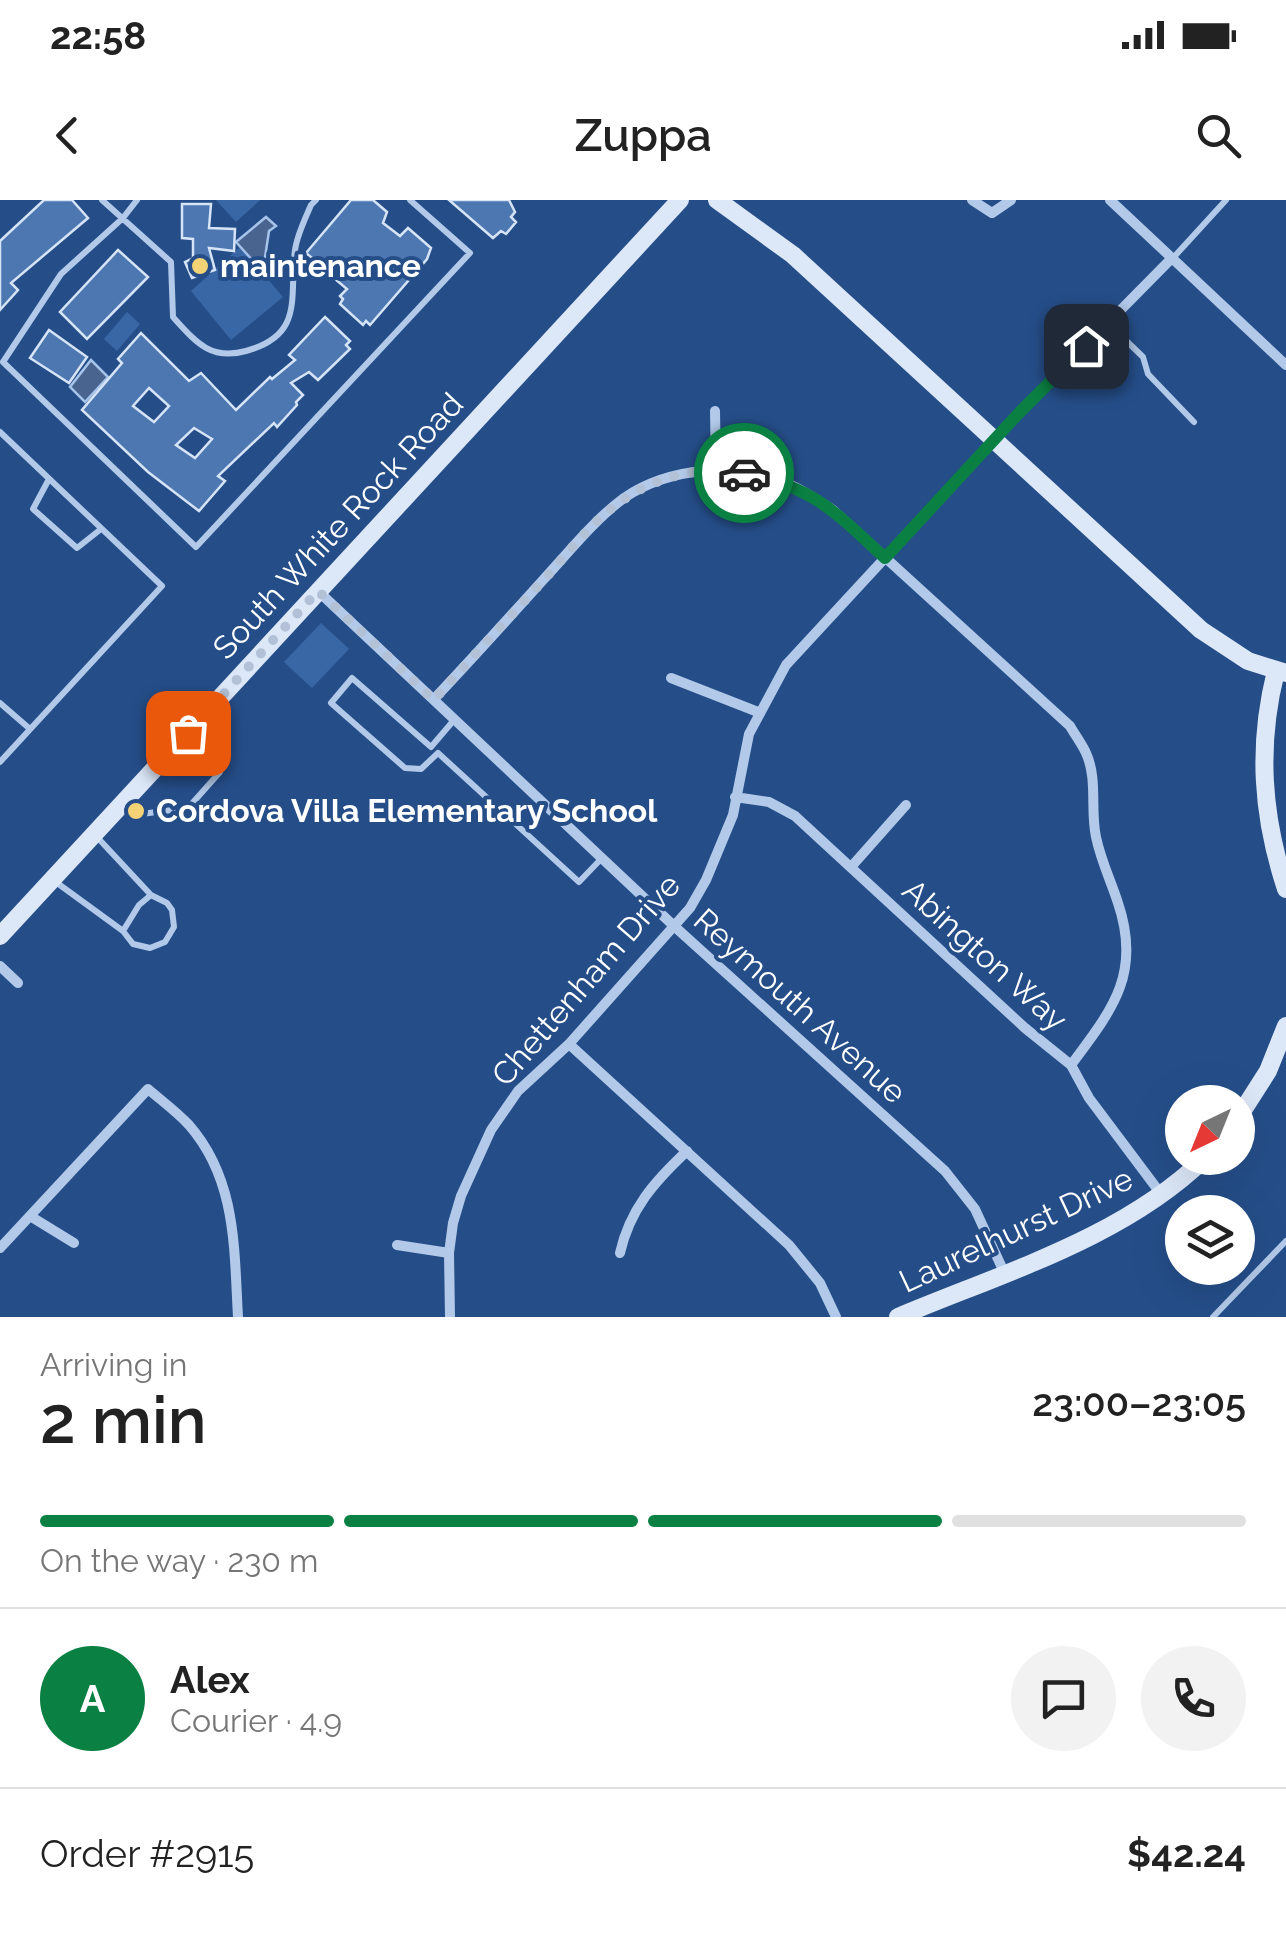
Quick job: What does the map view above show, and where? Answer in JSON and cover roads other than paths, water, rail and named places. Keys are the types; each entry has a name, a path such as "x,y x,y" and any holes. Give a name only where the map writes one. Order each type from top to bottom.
{"street":[{"name":"South White Rock Road","path":"0,936 680,200"},
{"path":"717,200 793,255 1200,630 1248,661 1281,672 1265,726 1264,796 1286,889"},
{"path":"972,200 992,213 1011,200"},
{"path":"1110,200 1286,365"},
{"name":"Chettenham Drive","path":"450,1317 449,1252 461,1196 491,1130 518,1090 569,1044 690,908 706,880 732,815 740,764 758,712 786,664 995,439 1171,259"},
{"path":"715,411 716,470"},
{"path":"434,700 585,534 622,499 649,485 716,470 766,477 798,488 833,510 1070,726 1086,753 1100,859 1120,908 1129,946 1119,993 1105,1020 1071,1065"},
{"name":"Reymouth Avenue","path":"318,591 674,926 956,1182 975,1209 1004,1272"},
{"path":"671,678 758,712"},
{"name":"Abington Way","path":"736,797 755,798 782,808 1071,1065 1090,1098 1162,1195"},
{"path":"850,867 906,804"},
{"path":"0,966 18,983"},
{"path":"1255,1091 1284,1037"},
{"path":"569,1044 800,1257 820,1283 836,1317"},
{"path":"0,1248 148,1089 196,1134 219,1174 232,1220 238,1317"},
{"path":"620,1254 641,1200 686,1152"},
{"name":"Laurelhurst Drive","path":"898,1317 1105,1230 1162,1195 1185,1175"},
{"path":"30,1216 74,1243"},
{"path":"397,1245 449,1252"}],"lane":[{"path":"102,200 171,262 173,318 205,350 235,354 268,345 288,321 294,302 295,247 310,205 316,200"},
{"path":"137,200 123,218 61,274 3,362 196,548 470,253 410,200"},
{"name":"Chettenham Drive","path":"1171,259 1226,200"},
{"path":"1108,324 1144,357 1148,374 1194,422"},
{"path":"0,432 162,586 1,759"},
{"path":"49,478 33,509 77,548 101,529"},
{"path":"455,719 435,750 421,769 405,768 331,703 352,678 435,750 579,882 602,858"},
{"path":"0,703 30,730"},
{"path":"121,805 141,814 188,808 220,772 210,708"},
{"path":"52,879 141,948 158,946 171,935 172,910 151,895 94,834"},
{"path":"122,931 139,905 151,895"},
{"path":"1213,1317 1286,1241"}],"place":[{"name":"maintenance","path":"200,266"},
{"name":"Cordova Villa Elementary School","path":"136,811"}]}
